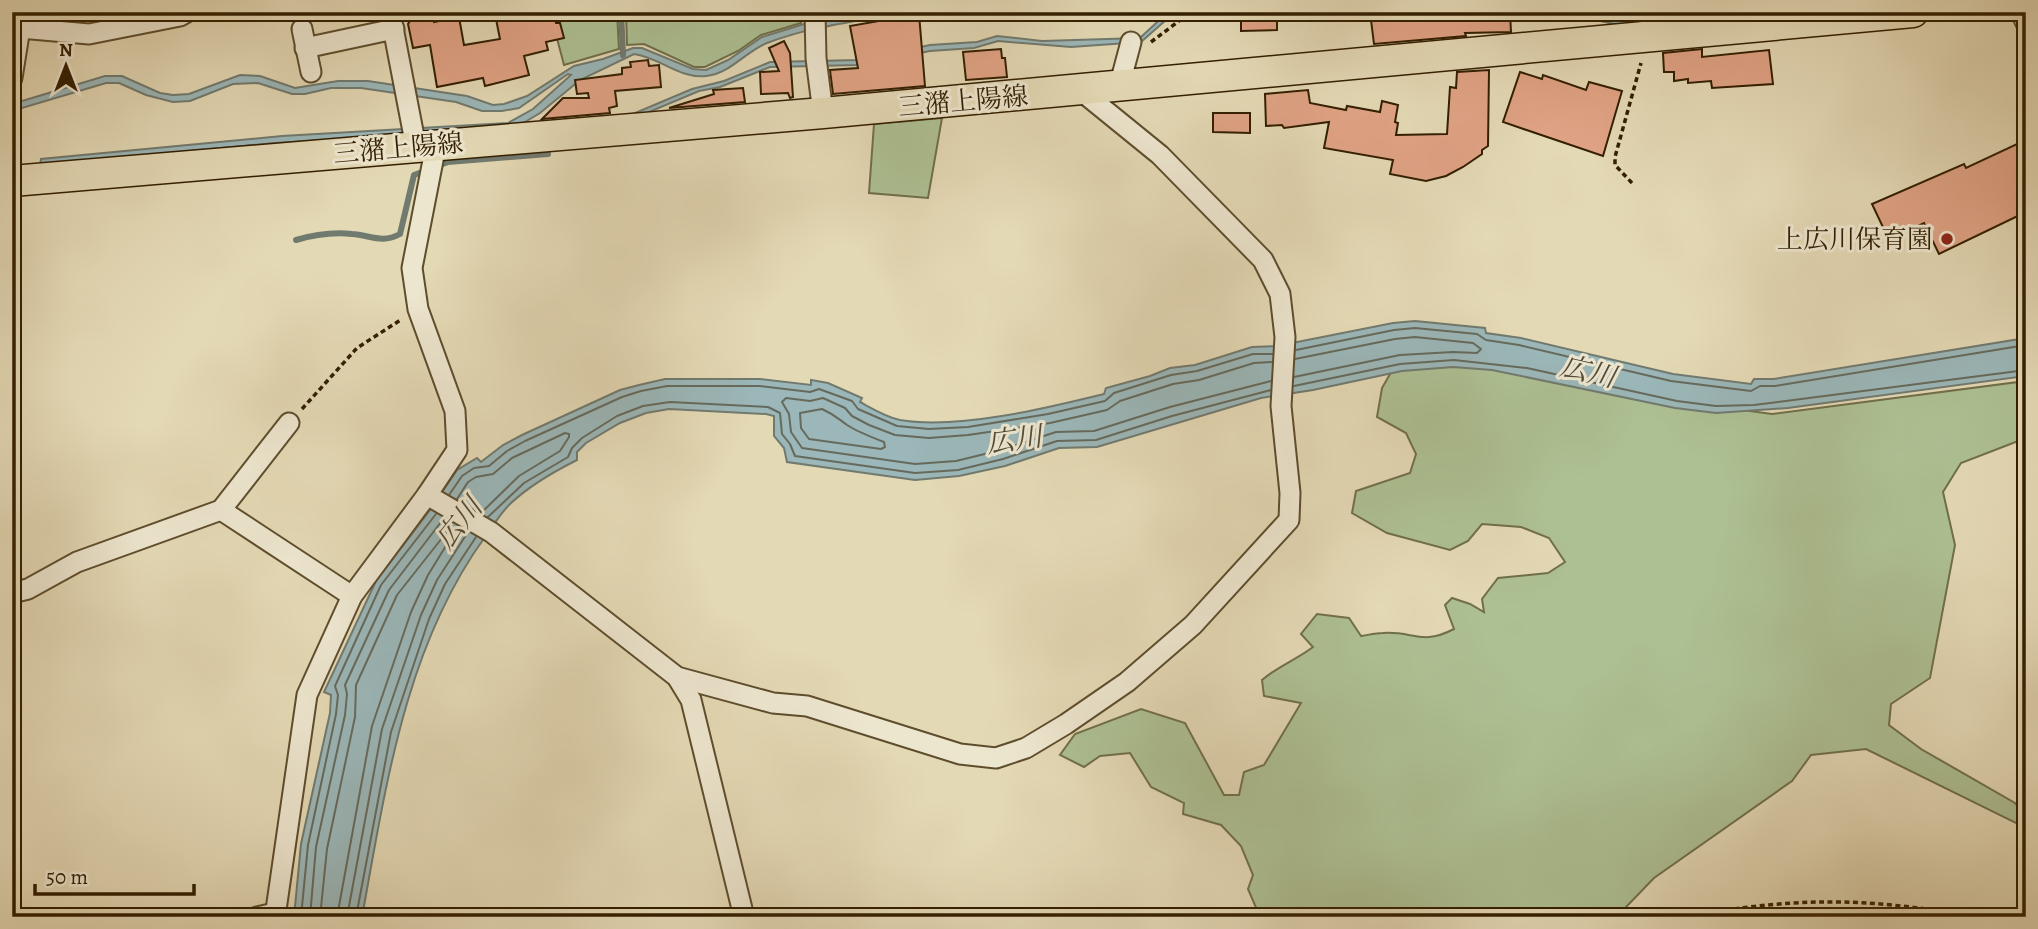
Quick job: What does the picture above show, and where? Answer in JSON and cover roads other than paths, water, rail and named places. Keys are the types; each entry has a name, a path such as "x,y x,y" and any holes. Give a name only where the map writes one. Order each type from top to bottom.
{"main road":[{"name":"三潴上陽線","path":"12,181 421,142 823,113 1080,90 1122,75 1654,24 1913,12"}],"street":[{"path":"12,78 20,20 89,34 180,16 187,12"},
{"path":"815,12 816,58 823,113"},
{"path":"2021,12 2026,23"},
{"path":"269,915 307,695 352,596 431,497 457,450 455,411 418,309 412,268 421,142 402,77 392,21 304,38 310,72"},
{"path":"1122,75 1131,42"},
{"path":"677,677 774,703 807,706 960,754 996,758 1026,748 1127,682 1192,625 1289,520 1290,493 1281,406 1285,337 1280,294 1263,260 1160,155 1080,90"},
{"path":"12,593 28,589 77,562 222,510 289,424"},
{"path":"431,497 491,532 677,677 691,700 744,917"},
{"path":"222,510 352,596"}],"water":[{"path":"871,12 905,12 784,37 759,47 723,71 706,76 687,74 634,54 580,80 540,113 515,128 275,143 40,165 41,159 282,136 508,123 533,109 571,75 568,74 519,108 502,111 482,111 456,102 361,88 331,88 292,94 258,83 233,84 190,101 173,102 146,95 119,83 106,83 12,111 12,104 105,76 122,76 160,93 173,95 189,94 240,75 260,76 295,88 338,81 368,81 467,96 493,105 504,104 527,96 574,66 633,48 642,48 693,69 706,70 728,60 762,37 804,24"},
{"path":"1168,12 1175,12 1141,42 1071,47 998,41 974,48 930,51 859,65 770,67 720,87 699,91 630,120 628,116 692,89 724,81 770,62 859,60 930,45 977,42 997,36 1042,41 1140,38"},
{"path":"1571,12 1589,12 1640,21 1723,12 1785,12 1632,28"},
{"name":"広川","path":"1415,321 1485,328 1486,333 1521,338 1673,374 1751,384 1754,379 1774,379 2026,338 2026,376 1788,408 1716,413 1675,408 1492,370 1453,367 1402,371 1261,398 1097,447 1059,448 1005,466 959,476 915,480 787,462 784,448 774,436 774,416 766,414 669,409 646,413 620,423 586,443 577,452 577,460 551,474 510,504 485,537 435,624 417,671 390,768 362,917 294,917 301,844 330,713 331,695 324,692 376,581 457,470 477,458 481,462 522,435 620,390 665,379 760,379 811,385 811,380 828,383 862,398 860,402 895,419 923,422 975,420 1104,394 1106,388 1252,347 1277,346"}],"waterway":[{"path":"621,12 623,55"},
{"path":"296,240 338,233 382,239 394,237 400,234 414,175 448,162 548,154"}],"place":[{"name":"上広川保育園","path":"1947,239"}]}
